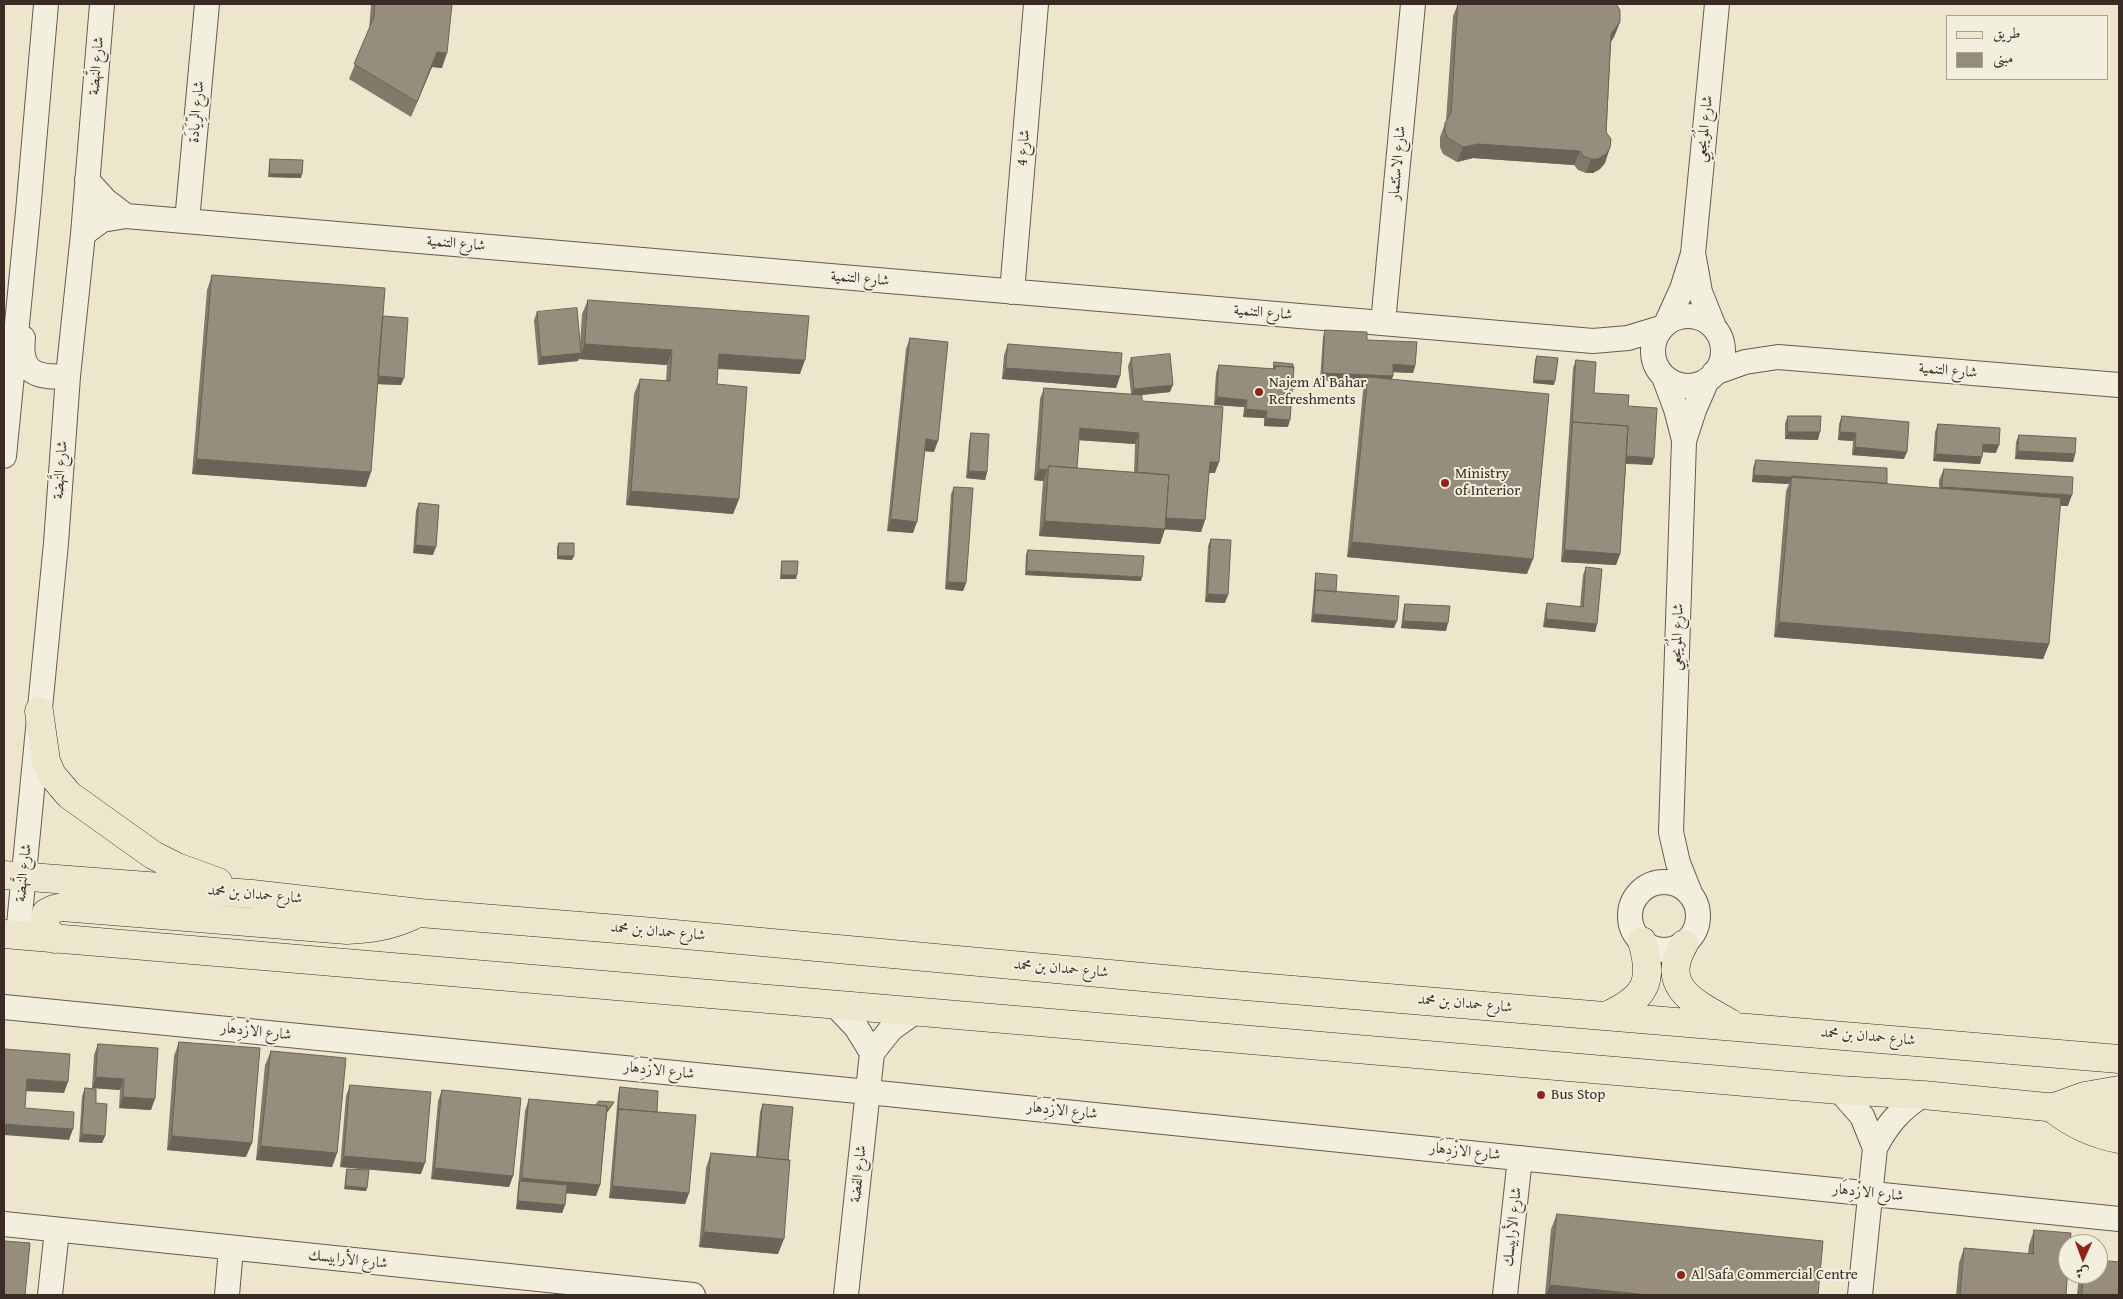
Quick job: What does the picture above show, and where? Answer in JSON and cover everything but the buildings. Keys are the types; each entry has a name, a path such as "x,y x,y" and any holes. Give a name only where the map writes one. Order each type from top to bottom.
{"main road":[{"path":"39,712 46,761 52,775 69,795 164,861 252,894"},
{"name":"شارع حمدان بن محمد","path":"10,880 252,894 420,913 632,930 1197,982 2119,1059"},
{"path":"55,939 48,931 44,922 46,913 62,907 347,930 392,925 420,913"},
{"path":"11,935 1839,1090 1923,1095 2119,1114"},
{"path":"1608,1015 1632,1002 1646,986 1648,965 1642,941"},
{"path":"1684,944 1675,962 1679,987 1701,1006 1736,1026"},
{"path":"2052,1108 2085,1096 2119,1090"},
{"path":"2052,1108 2077,1126 2105,1137 2119,1140"}],"street":[{"path":"4,456 46,4"},
{"name":"شارع النَّهضة","path":"11,935 10,880 39,712 102,4"},
{"name":"شارع الرِّيَادَة","path":"187,220 207,4"},
{"name":"شارع 4","path":"1012,292 1036,4"},
{"name":"شارع الاستثمار","path":"1383,323 1413,4"},
{"name":"شارع المُوَيجعِي","path":"1664,325 1682,289 1693,254 1717,4"},
{"path":"87,180 105,200 126,216"},
{"path":"28,212 34,244 22,347 25,364 32,372 40,376 68,376"},
{"name":"شارع التنمية","path":"83,234 102,220 126,216 1593,341 1628,338 1664,325"},
{"name":"شارع المُوَيجعِي","path":"1693,254 1700,292 1715,329"},
{"path":"1691,316 1700,318 1715,329 1721,341 1722,352 1720,364 1710,377 1696,384 1685,385 1674,382 1661,373 1653,358 1653,348 1655,337 1664,325 1674,318 1691,316"},
{"name":"شارع التنمية","path":"1715,329 1746,346 1778,357"},
{"name":"شارع التنمية","path":"1593,341 1627,351 1661,373"},
{"name":"شارع التنمية","path":"1710,377 1745,362 1778,357 2119,385"},
{"name":"شارع المُوَيجعِي","path":"1661,373 1676,409 1684,441 1671,832 1678,863 1690,893"},
{"name":"شارع المُوَيجعِي","path":"1684,441 1694,410 1710,377"},
{"name":"شارع المُوَيجعِي","path":"1645,887 1660,861 1671,832"},
{"path":"1664,882 1682,887 1690,893 1697,907 1698,919 1695,930 1684,944 1662,950 1651,947 1633,931 1630,909 1634,899 1645,887 1664,882"},
{"path":"835,1005 856,1027 872,1053 891,1029 916,1011"},
{"name":"شارع الازْدِهَار","path":"4,1007 2119,1218"},
{"name":"شارع الفضة","path":"846,1295 872,1053"},
{"path":"1839,1090 1862,1116 1875,1148"},
{"path":"1860,1295 1875,1148 1883,1132 1894,1117 1907,1105 1923,1095"},
{"name":"شارع الأرابيسك","path":"1506,1295 1520,1158"},
{"name":"شارع الأرابيسك","path":"4,1224 597,1290 693,1295"},
{"path":"50,1295 57,1230"},
{"path":"227,1295 231,1248"}],"place":[{"name":"Najem Al Bahar Refreshments","path":"1259,392"},
{"name":"Ministry of Interior","path":"1445,483"},
{"name":"Bus Stop","path":"1541,1095"},
{"name":"Al Safa Commercial Centre","path":"1681,1275"}]}
